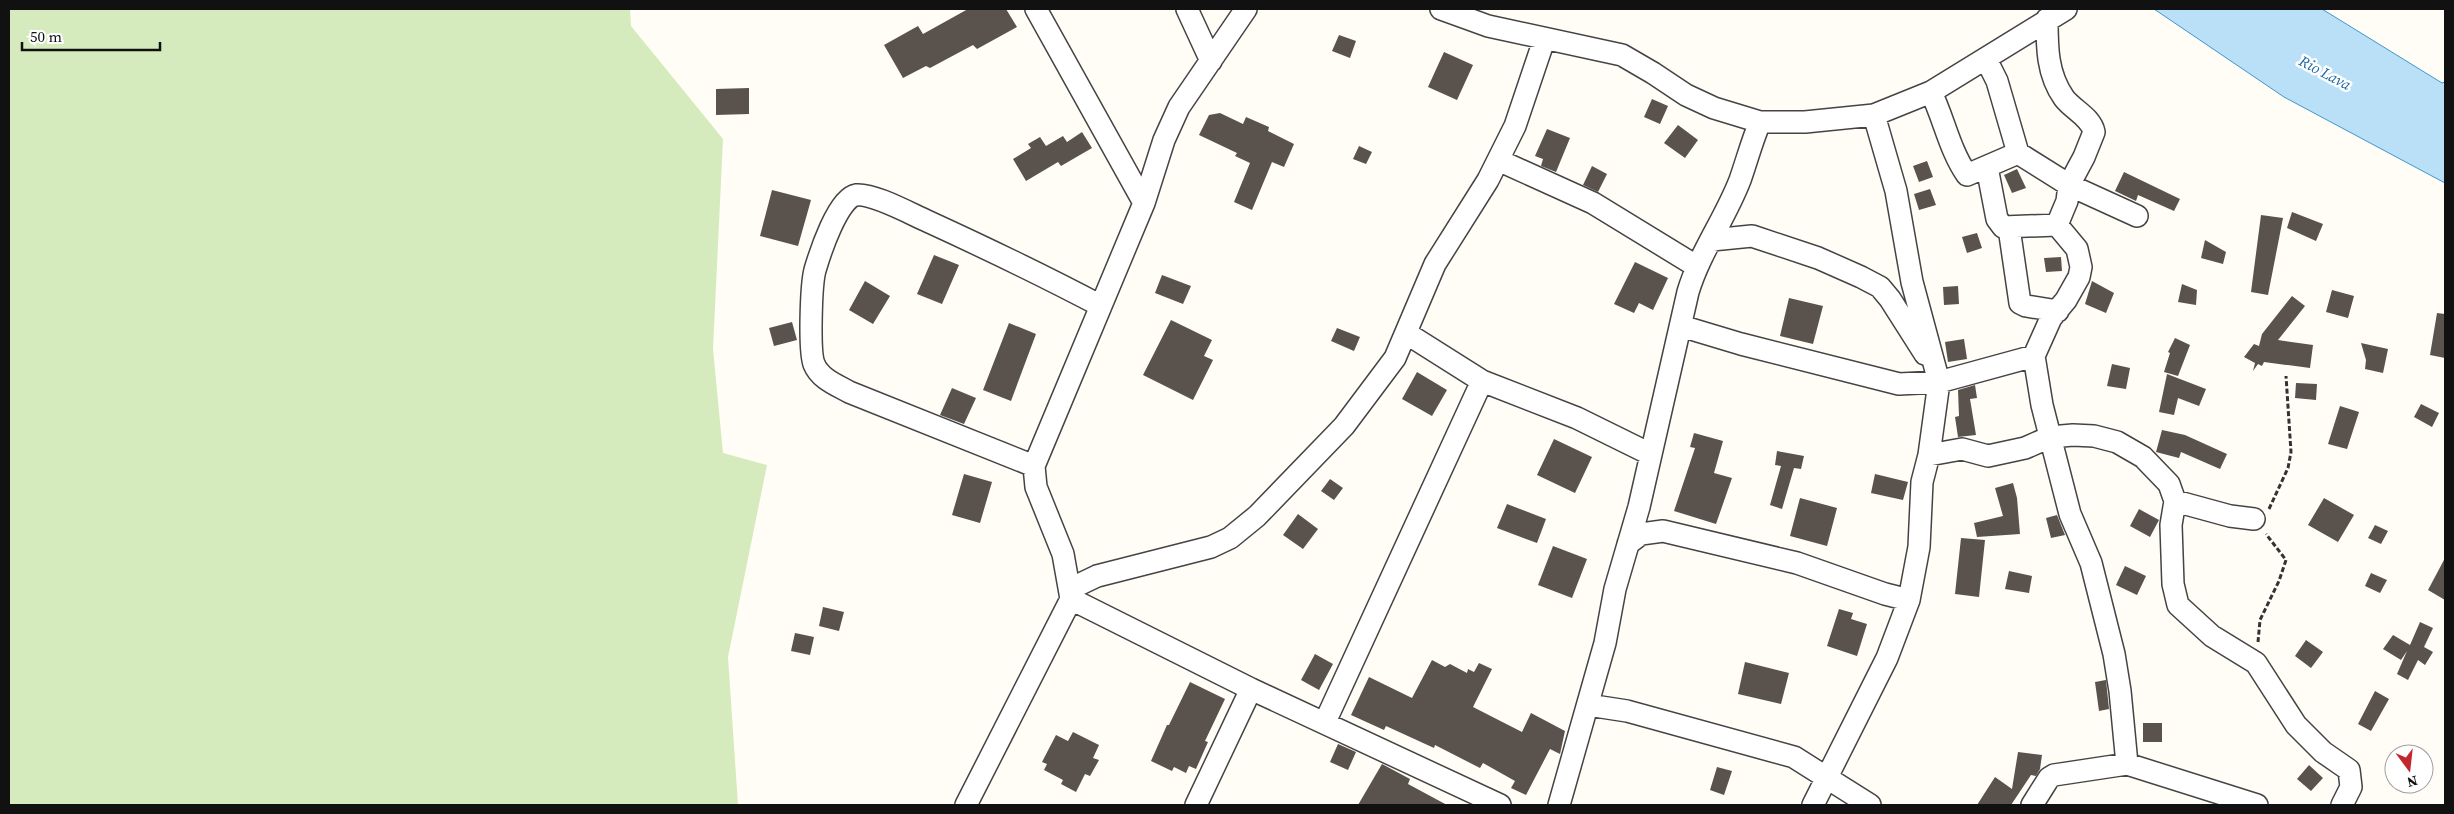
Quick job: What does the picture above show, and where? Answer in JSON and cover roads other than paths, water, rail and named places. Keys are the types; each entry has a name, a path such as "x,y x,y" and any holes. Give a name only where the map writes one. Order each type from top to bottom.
{"street":[{"path":"1187,9 1211,61"},
{"path":"1070,594 1063,554 1036,487 1034,466 1047,430 1144,203 1164,140 1179,107 1246,9"},
{"path":"1441,9 1488,26 1544,40 1622,55 1652,72 1686,96 1714,108 1760,122 1804,122 1874,115 1931,92 1986,60 2047,19 2066,9"},
{"path":"1043,12 1144,203"},
{"path":"2047,19 2049,66 2064,98 2090,123 2094,132 2084,157 2069,185 2067,201 2057,225"},
{"path":"966,805 1070,594 1097,576 1211,546 1230,538 1257,516 1344,426 1395,358 1435,264 1460,226 1498,160 1515,126 1544,40"},
{"path":"1986,60 1997,81 2018,153 2069,185 2137,216"},
{"path":"1931,92 1942,115 1954,150 1968,175 2018,153"},
{"path":"1813,805 1887,658 1909,600 1919,547 1922,482 1929,455 1939,382 1912,282 1896,191 1874,115"},
{"path":"1559,805 1588,705 1639,507 1696,266 1712,240 1740,180 1749,146 1760,122"},
{"path":"1498,160 1593,203 1696,266"},
{"path":"1987,167 1997,219 2003,227 2057,225"},
{"path":"1034,466 849,392 822,376 814,363 811,315 815,271 831,227 844,201 855,195 864,196 895,206 1024,266 1101,306"},
{"path":"2057,225 2077,249 2081,267 2079,277 2058,311 2051,318 2034,356 2050,437 2070,514 2091,563 2100,596 2120,692 2127,764"},
{"path":"2009,228 2020,303 2026,306 2058,311"},
{"path":"1712,240 1752,236 1818,258 1880,287 1924,352 1933,361"},
{"path":"1681,326 1741,344 1899,384 1939,382 2034,356"},
{"path":"1406,333 1482,381 1577,418 1650,454"},
{"path":"1324,722 1482,381"},
{"path":"1929,455 1962,449 1988,456 2004,454 2050,437 2094,436 2117,442 2143,457 2169,484 2175,501 2171,525 2173,584 2178,605 2212,636 2256,663 2296,725 2323,752 2349,770 2351,787 2342,805"},
{"path":"2175,501 2230,516 2254,519"},
{"path":"1628,544 1641,534 1663,531 1796,563 1885,594 1909,600"},
{"path":"1070,594 1251,689 1500,805"},
{"path":"1196,805 1251,689"},
{"path":"1588,705 1627,711 1794,757 1870,805"},
{"path":"2032,805 2049,778 2054,775 2127,764 2257,805"}],"water":[{"name":"Rio Lava","path":"2154,9 2322,9 2442,83 2445,82 2445,183 2284,97"}]}
